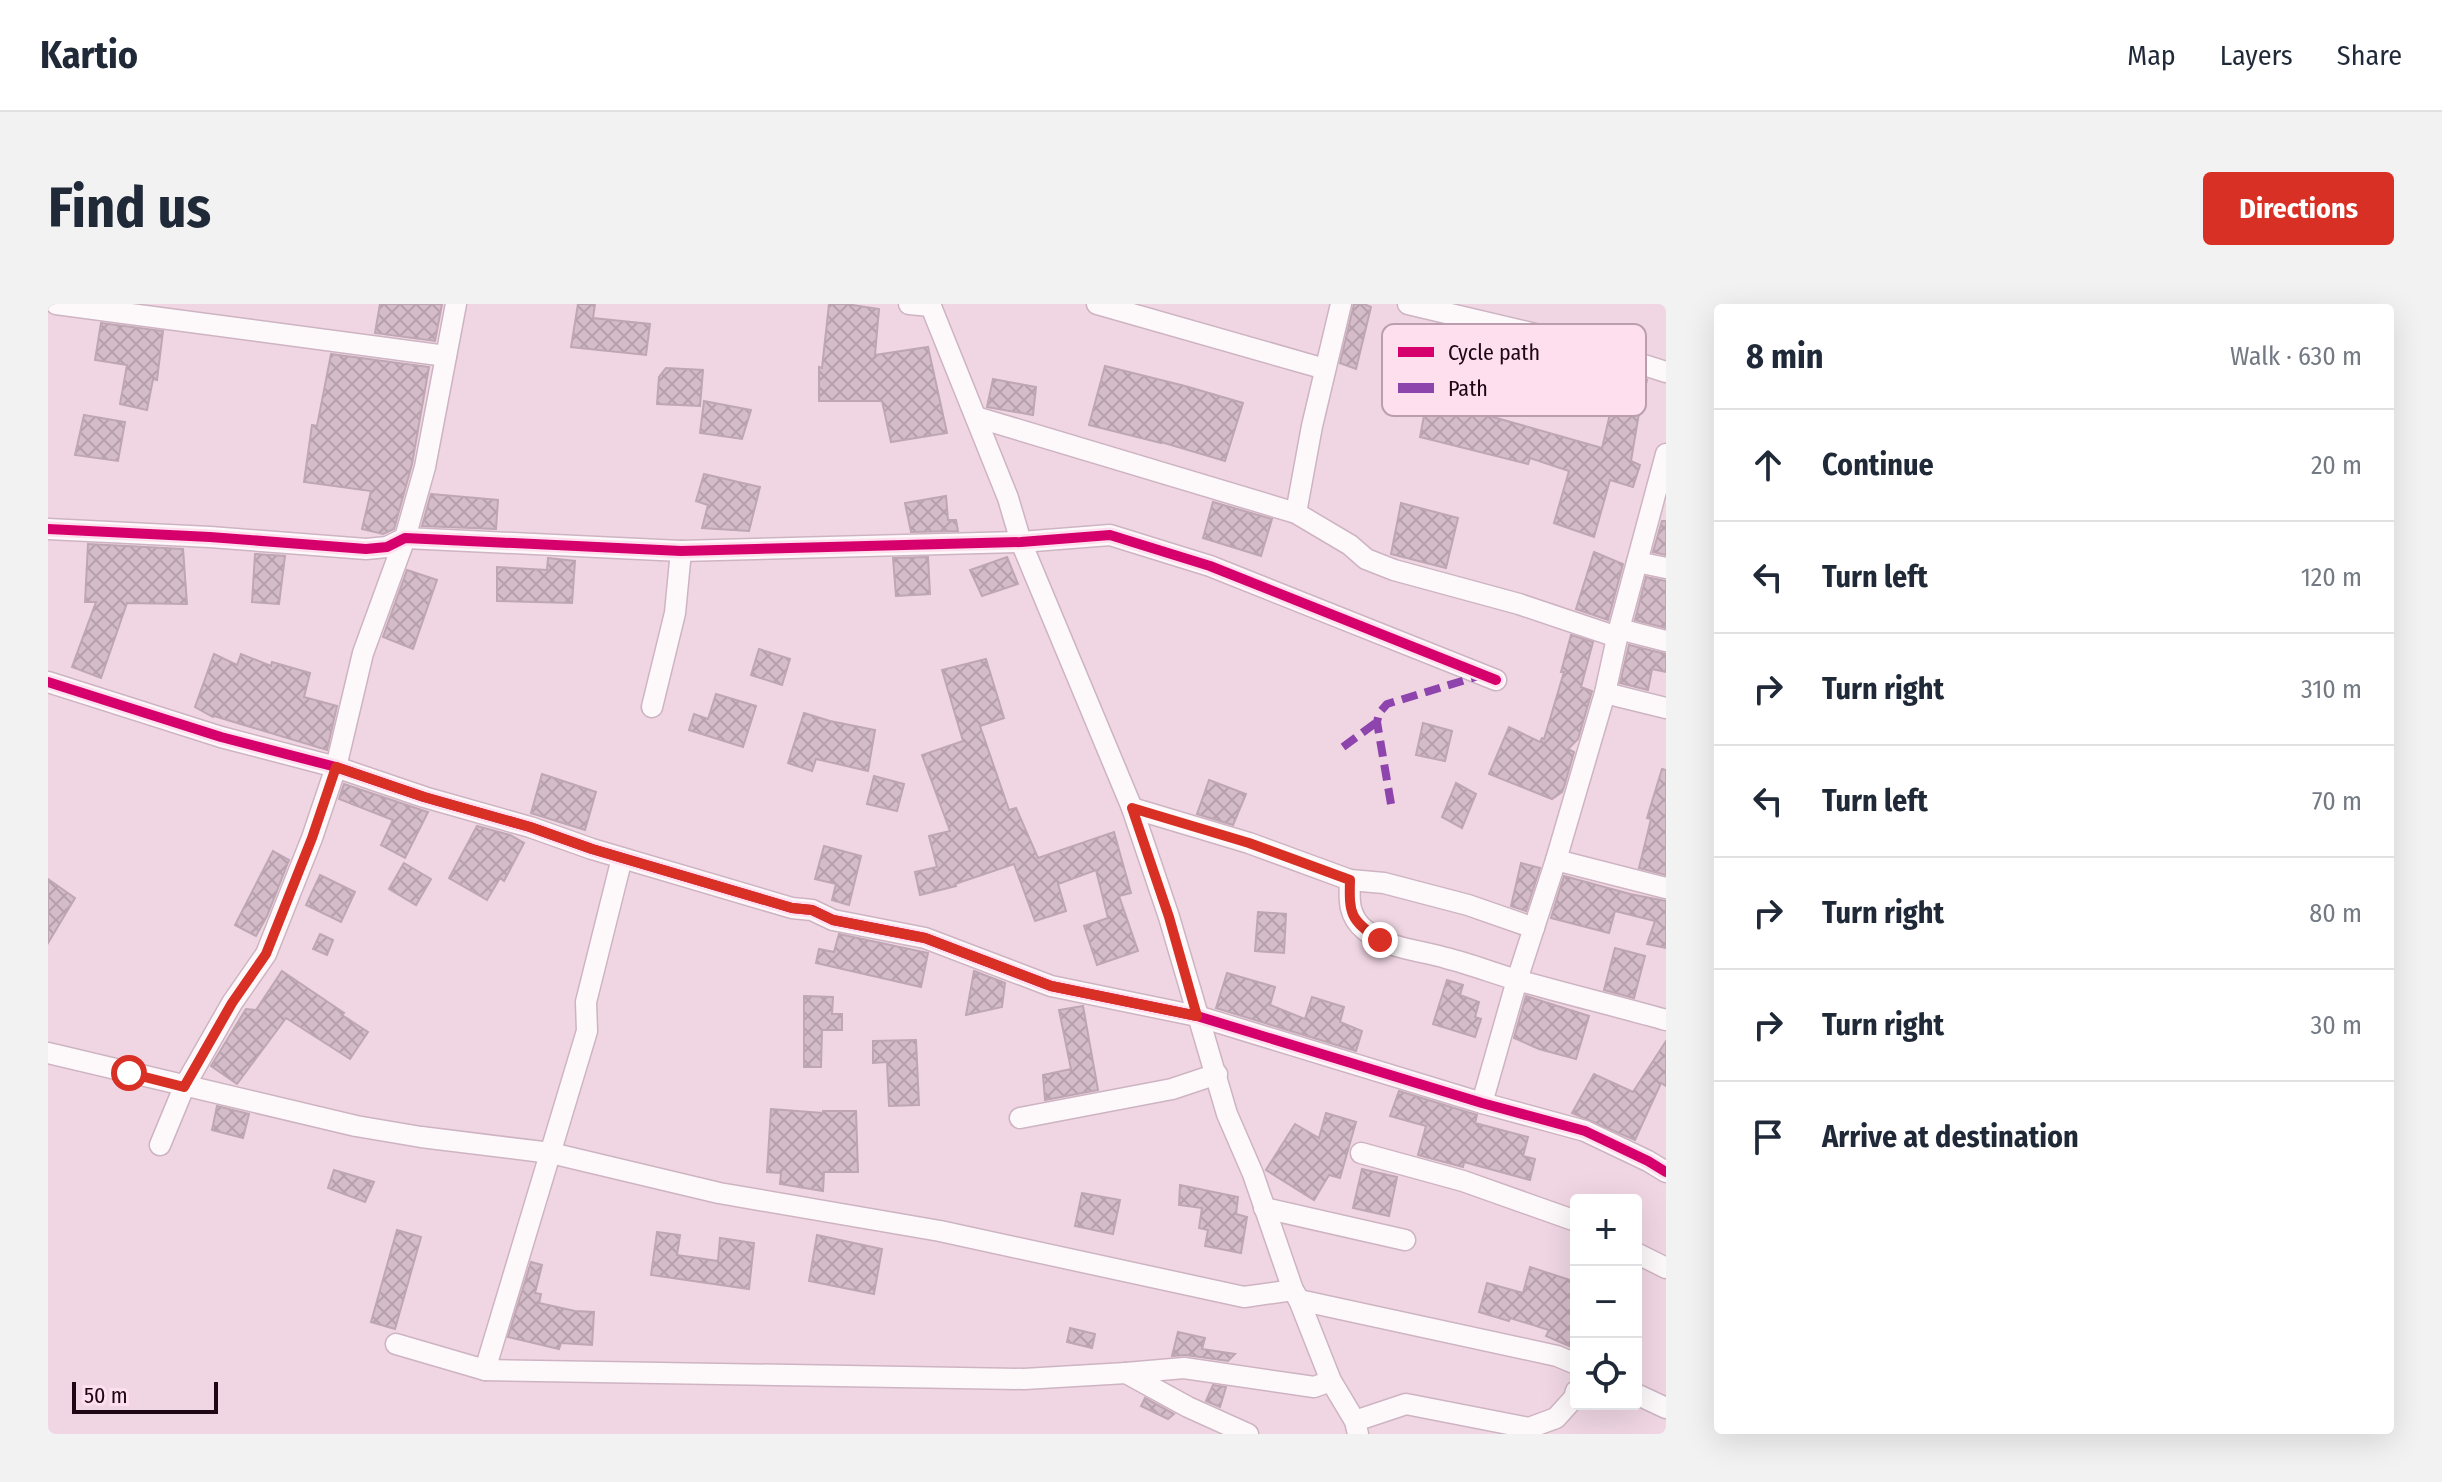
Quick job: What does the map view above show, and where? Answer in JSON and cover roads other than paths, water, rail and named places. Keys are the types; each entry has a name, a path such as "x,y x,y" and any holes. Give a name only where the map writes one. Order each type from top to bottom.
{"street":[{"path":"56,304 446,356"},
{"path":"160,1145 184,1087 232,1003 266,954 312,838 336,767 363,653 405,538 425,467 456,304"},
{"path":"909,304 931,305 1008,498 1021,542 1132,808 1169,917 1227,1114 1253,1174 1296,1295 1331,1381 1356,1428 1406,1404 1529,1428 1556,1418 1570,1402"},
{"path":"1097,304 1325,369"},
{"path":"1296,513 1312,426 1341,304"},
{"path":"1408,304 1493,324"},
{"path":"1646,366 1666,372"},
{"path":"976,417 1296,513 1350,545 1366,559 1394,570 1618,633 1666,641"},
{"path":"1482,1103 1605,693 1666,454"},
{"path":"48,529 366,549 387,547 405,538 681,551 1021,542 1110,535 1210,566 1496,680"},
{"path":"652,707 675,613 681,551"},
{"path":"1637,562 1666,568"},
{"path":"48,682 221,737 336,767 622,858 792,908 812,910 833,920 925,938 1051,986 1197,1016 1482,1103 1585,1131 1657,1163 1666,1172"},
{"path":"1605,693 1666,708"},
{"path":"1132,808 1249,843 1350,880 1384,883 1412,890 1534,928"},
{"path":"485,1370 587,1031 586,1002 622,858"},
{"path":"1556,860 1666,888"},
{"path":"1350,880 1349,907 1353,917 1380,940 1410,951 1449,959 1666,1020"},
{"path":"48,1053 356,1126 551,1153 719,1193 940,1231 1244,1297 1296,1295 1570,1361"},
{"path":"1020,1118 1172,1089 1217,1074"},
{"path":"1361,1153 1463,1181 1570,1219"},
{"path":"1264,1208 1405,1240"},
{"path":"1642,1256 1666,1268"},
{"path":"396,1344 485,1370 1024,1379 1184,1368 1314,1387 1331,1381"},
{"path":"1126,1373 1224,1429 1248,1434"},
{"path":"1642,1397 1666,1408"}]}
